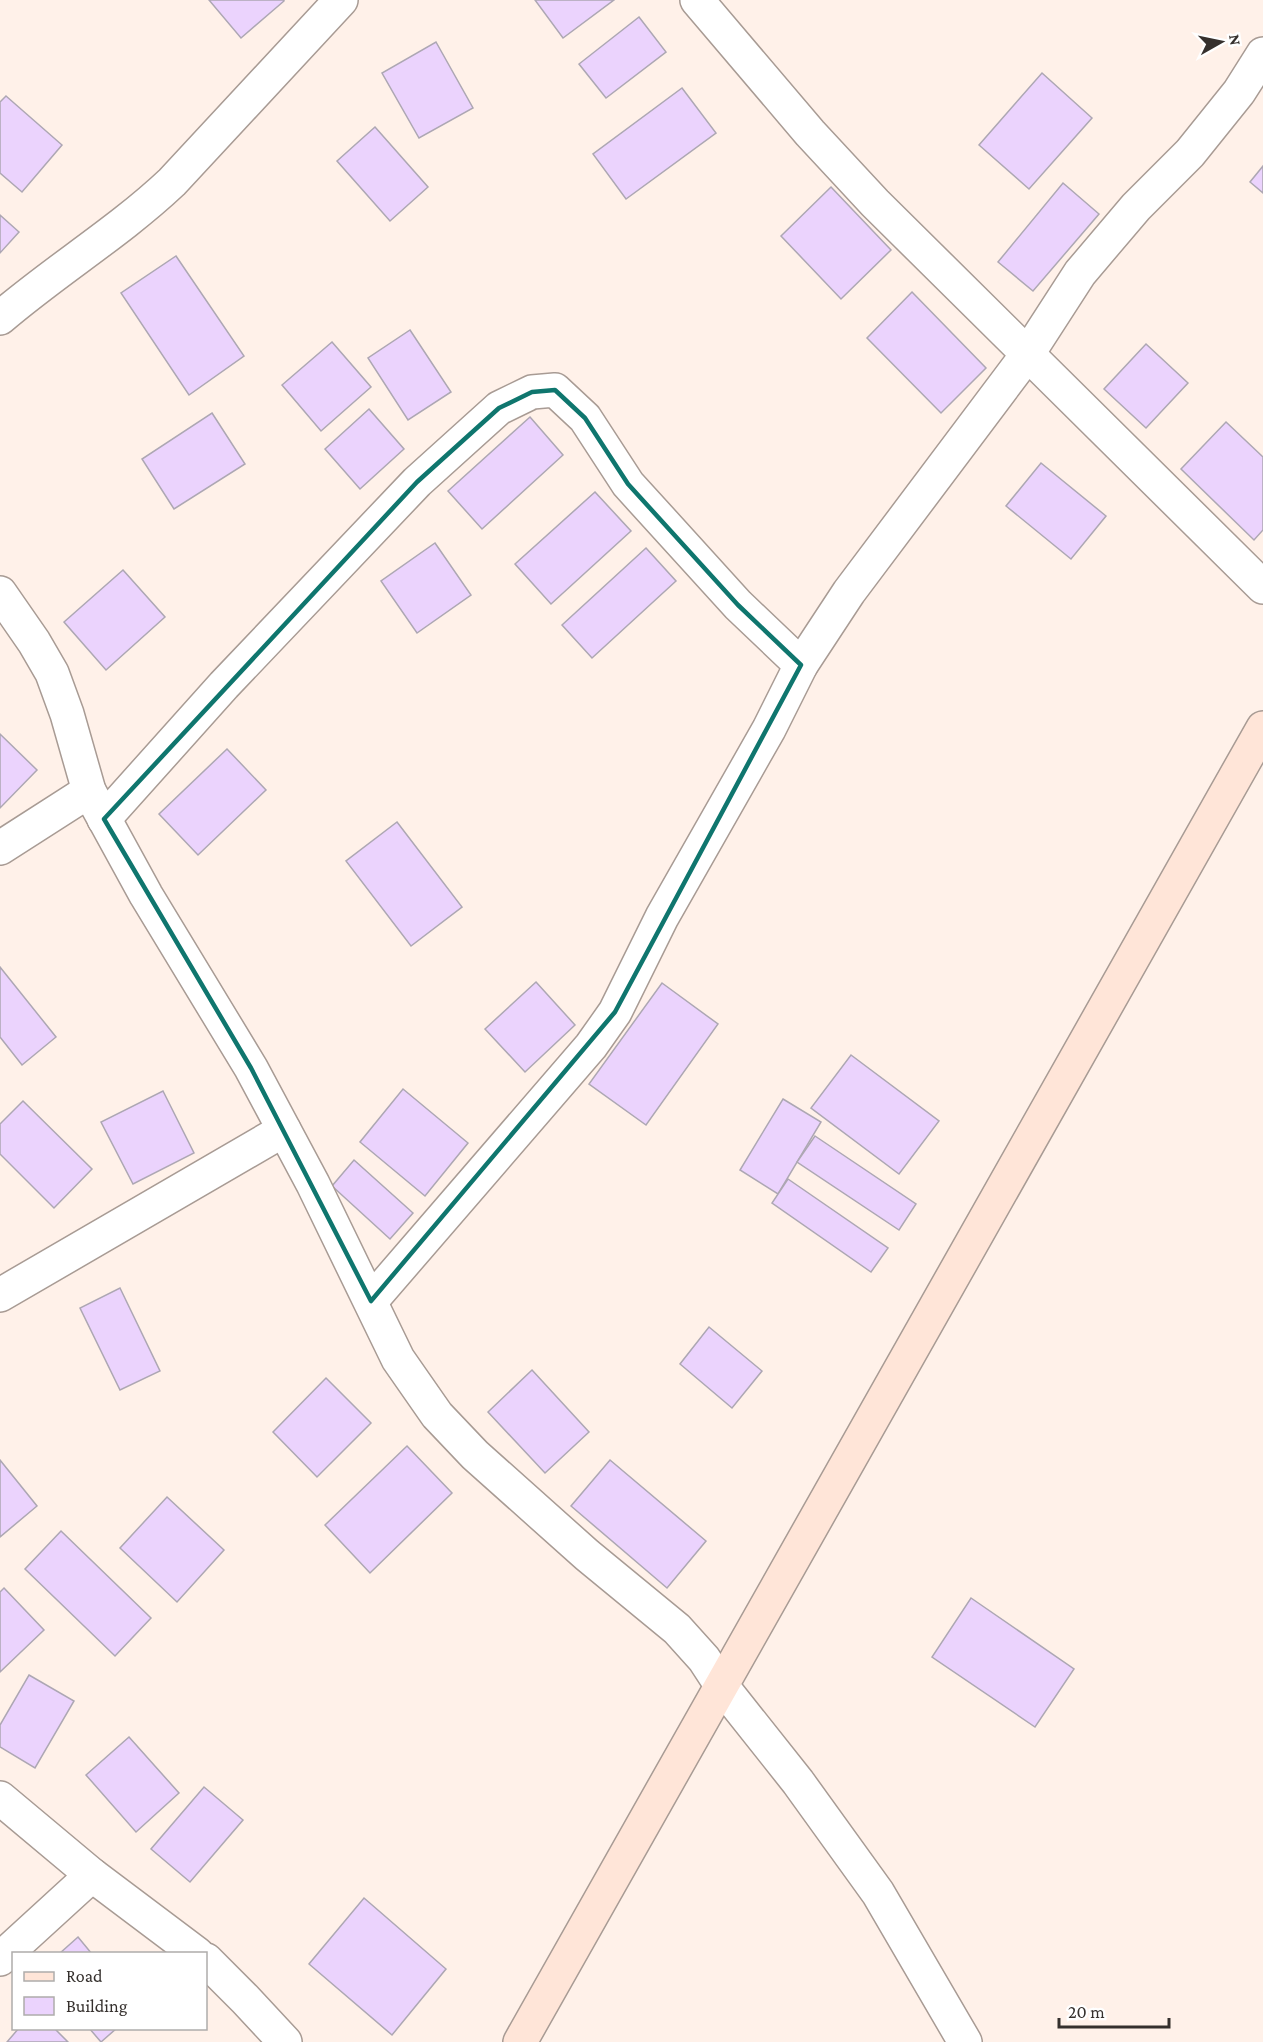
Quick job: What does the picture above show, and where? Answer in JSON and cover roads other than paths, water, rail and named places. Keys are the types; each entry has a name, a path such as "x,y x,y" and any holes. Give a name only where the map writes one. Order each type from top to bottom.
{"street":[{"path":"0,318 37,286 143,209 196,156 341,0"},
{"path":"698,0 810,134 875,203 1263,587"},
{"path":"371,1301 591,1046 615,1012 662,917 769,729 801,665 849,592 1027,355 1080,273 1136,207 1190,153 1239,93 1263,54"},
{"path":"0,848 97,805 224,685 417,482 499,408 532,392 555,390 585,417 628,484 738,605 801,665"},
{"path":"0,593 34,642 52,673 97,805 146,895 251,1068 313,1184 398,1359 437,1415 476,1455 578,1547 677,1629 704,1659 721,1685 798,1782 878,1893 965,2042"},
{"path":"520,2042 1263,728"},
{"path":"0,1295 284,1130"},
{"path":"0,1798 92,1875 196,1952"},
{"path":"0,1959 92,1875"},
{"path":"207,1961 285,2042"}]}
